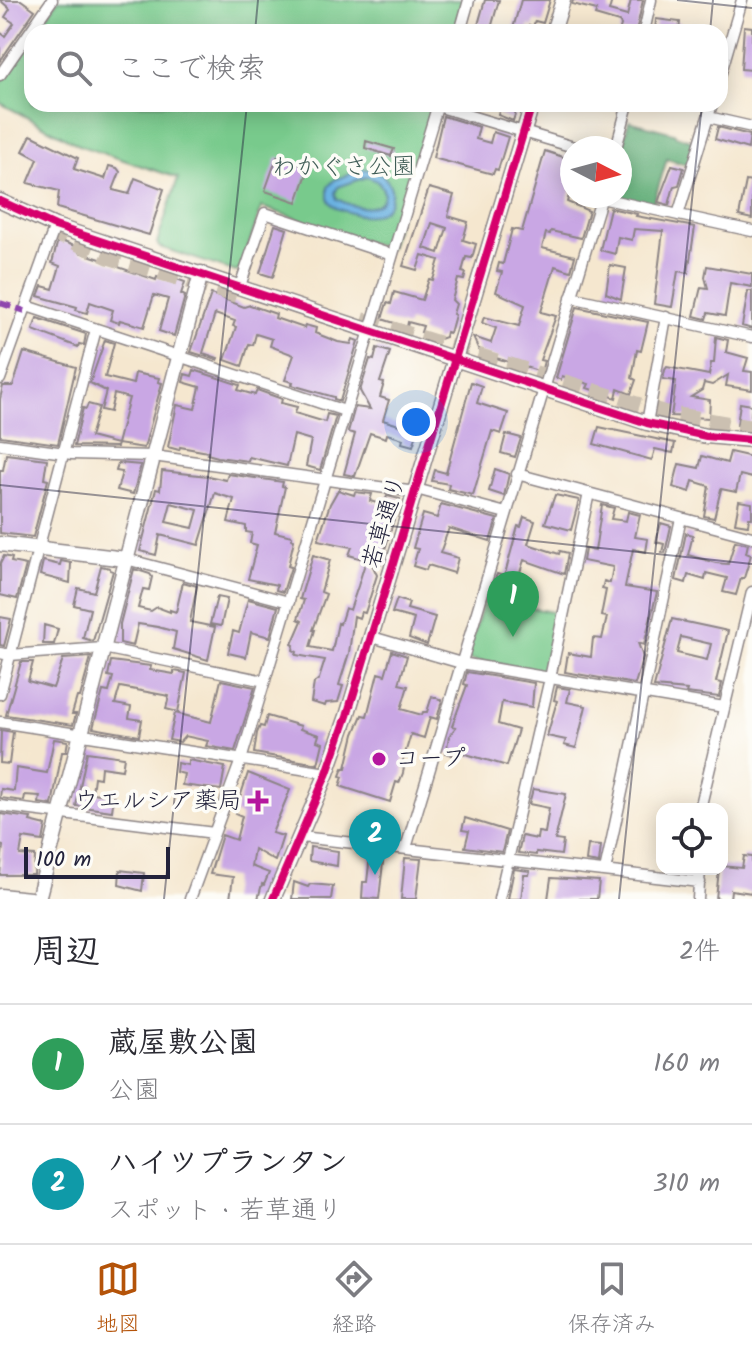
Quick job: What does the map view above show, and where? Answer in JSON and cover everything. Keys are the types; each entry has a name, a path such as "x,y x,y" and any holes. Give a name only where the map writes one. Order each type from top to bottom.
{"street":[{"path":"35,24 52,0"},
{"path":"462,24 469,0"},
{"path":"556,24 563,0"},
{"path":"646,24 651,0"},
{"path":"728,48 742,0"},
{"path":"0,75 24,40"},
{"path":"190,899 241,760 436,112"},
{"path":"460,112 560,143"},
{"name":"若草通り","path":"273,899 327,773 372,637 529,112"},
{"path":"619,136 626,112"},
{"path":"678,215 710,112"},
{"path":"708,117 752,127"},
{"path":"0,201 55,226 647,423 706,436 752,440"},
{"path":"632,204 752,231"},
{"path":"406,848 599,208"},
{"path":"240,286 265,213 392,255"},
{"path":"0,379 55,226"},
{"path":"38,899 201,273"},
{"path":"571,297 752,337"},
{"path":"27,306 345,411"},
{"path":"647,423 666,317"},
{"path":"0,694 5,654 39,548 96,329"},
{"path":"0,444 64,453 153,456 408,491 416,489 506,513"},
{"path":"517,474 752,537"},
{"path":"499,899 589,493"},
{"path":"605,871 681,518"},
{"path":"0,544 126,559 289,602"},
{"path":"701,803 749,619 752,592"},
{"path":"372,637 461,663 724,707"},
{"path":"5,654 103,648 265,681"},
{"path":"0,722 327,773"},
{"path":"0,806 214,833"},
{"path":"301,837 700,882"},
{"path":"698,899 700,875"},
{"path":"0,896 30,899"}],"green space":[{"path":"58,0 464,0 457,24 42,24"},
{"name":"わかぐさ公園","path":"24,48 24,112 431,112 390,247 387,249 262,207 240,270 236,272 159,247 157,243 178,178 81,146 0,103 0,83"},
{"path":"629,121 695,141 688,165 667,159 653,205 632,200 632,136 624,136"},
{"path":"487,599 556,613 558,617 547,669 543,672 470,660 467,656"}],"water":[{"path":"364,169 377,172 391,188 391,198 387,207 378,213 365,215 341,210 333,206 328,198 328,187 334,180","holes":["366,177 376,181 384,193 376,205 354,206 337,199 335,193 338,187"]}],"building":[{"path":"0,0 21,0 35,10 0,61 0,32 5,36 14,23 5,17 10,9"},
{"path":"485,0 499,0 492,24 478,24"},
{"path":"521,0 550,0 543,23 514,24"},
{"path":"573,0 612,0 609,11 627,16 631,0 643,0 638,24 620,24 595,15 597,10 572,4"},
{"path":"656,19 680,22 680,24 656,24"},
{"path":"744,26 752,27 752,70 741,69"},
{"path":"499,112 516,112 513,121 498,115"},
{"path":"443,116 479,127 476,139 490,143 493,132 508,137 498,170 495,169 493,174 433,158"},
{"path":"718,127 750,135 748,149 715,139"},
{"path":"31,135 78,158 74,169 105,179 109,166 117,168 120,172 113,190 129,194 135,178 164,189 149,235 57,208 59,191 28,183 38,159 23,151"},
{"path":"366,141 394,149 391,156 365,148"},
{"path":"545,151 560,156 560,208 589,211 581,238 551,231 550,234 546,233 542,248 575,256 571,271 555,266 541,312 556,316 540,360 544,361 541,372 480,353 473,337 491,343 496,328 482,323 484,317 519,326 525,305 496,292 502,272 497,271 499,263 503,264 512,229 522,231"},
{"path":"277,157 309,168 297,202 265,191"},
{"path":"672,165 684,168 679,185 674,186 669,205 658,202"},
{"path":"746,181 752,182 752,219 739,216"},
{"path":"429,188 454,195 448,216 468,222 463,240 476,244 472,258 466,257 462,272 466,273 464,280 458,279 452,300 456,304 455,315 450,333 446,332 445,337 434,341 436,337 421,332 423,326 408,322 407,327 382,319 394,292 422,300 439,260 422,255 417,270 403,266","holes":["432,223 447,228 439,253 424,248"]},
{"path":"610,208 695,227 688,273 678,271 672,307 654,304 663,231 634,229 632,240 618,237 615,254 600,250"},
{"path":"275,225 287,229 273,277 260,273"},
{"path":"58,240 80,248 79,252 156,280 157,277 169,281 171,277 185,282 181,294 185,296 174,336 159,331 168,299 154,295 144,327 110,320 113,310 90,302 87,313 38,296 42,286 53,289 60,266 52,263"},
{"path":"610,265 626,268 621,299 606,293"},
{"path":"707,266 752,274 752,287 730,283 725,316 708,313 706,319 694,316 701,287 708,288 705,277"},
{"path":"748,291 752,291 752,329 742,326"},
{"path":"211,294 244,307 250,305 276,314 275,318 304,328 305,325 316,328 315,333 338,342 351,344 353,339 358,341 340,401 285,380 294,355 270,346 272,339 256,334 253,345 249,344 242,366 225,360 236,327 233,326 235,321 215,314 203,353 217,360 191,352"},
{"path":"577,307 648,322 641,351 637,350 632,378 636,380 631,394 618,389 616,398 587,388 589,384 562,376 561,380 556,378"},
{"path":"37,318 86,334 84,345 79,344 78,347 33,330"},
{"path":"716,337 728,340 726,352 748,358 744,371 752,372 752,390 726,386 728,375 712,385 704,383 702,390 691,397 710,400 709,418 671,416 676,381 663,379 665,370 667,367 709,375 711,363 714,363"},
{"path":"105,340 114,343 105,377 133,384 135,373 159,378 158,382 162,383 144,448 118,444 117,447 74,446 83,408 86,409 88,404 99,407 90,437 117,444 129,398 114,394 110,412 101,410 106,391 90,383"},
{"path":"377,348 390,352 380,382 384,383 380,397 389,400 383,420 418,431 413,446 387,434 386,438 370,433 355,476 344,474 355,434 348,432 355,407 370,409 360,391 370,359 374,360"},
{"path":"24,352 76,367 58,444 0,436 3,386 13,386"},
{"path":"194,370 240,385 238,390 255,395 257,390 282,399 281,403 297,407 295,413 325,422 327,414 336,416 320,470 306,466 311,440 294,435 287,466 249,457 248,461 168,447 177,405 195,409 200,387 183,382 185,374 192,376"},
{"path":"471,382 482,386 477,403 508,413 501,434 492,431 473,495 448,489 449,484 432,481 435,470 446,473"},
{"path":"740,403 752,405 750,427 737,425"},
{"path":"599,427 675,443 673,453 655,449 652,460 594,444"},
{"path":"506,434 521,438 515,457 501,453"},
{"path":"730,452 752,457 752,478 740,475 736,492 721,489 714,518 704,516 709,486 693,481 690,492 673,487 679,464 699,468 702,456 727,463"},
{"path":"6,454 47,459 44,479 48,480 33,537 0,533 0,470 3,470"},
{"path":"118,463 141,465 133,494 117,490 122,472 116,471"},
{"path":"495,469 509,474 504,496 489,491"},
{"path":"162,471 226,480 228,474 283,482 282,486 285,487 275,532 292,536 294,540 288,566 291,567 283,592 276,590 277,585 248,579 257,545 250,543 252,533 246,532 246,526 228,522 234,499 215,493 199,545 160,535 156,555 140,551 156,489 160,490","holes":["171,503 198,510 193,528 166,522"]},
{"path":"338,490 354,495 355,492 372,494 370,501 384,505 387,496 400,499 381,563 370,560 377,575 365,613 361,612 359,618 354,616 338,702 326,703 325,706 311,702 314,683 319,679 325,660 296,655 292,644 302,621 298,619 304,600 300,599 313,555 330,560 321,592 326,594 310,647 332,651 338,623 345,608 350,610 366,560 349,555 352,547 318,540"},
{"path":"555,495 579,500 571,530 545,523"},
{"path":"739,501 752,503 752,518 749,518 748,525 735,523"},
{"path":"441,504 497,519 490,541 449,528 440,553 458,558 454,573 428,565 426,570 413,566 418,549 413,548 423,514 437,518"},
{"path":"602,505 614,508 611,519 626,521 628,512 640,515 635,537 648,539 646,552 633,549 625,587 657,592 644,645 638,643 643,657 635,684 565,672 568,653 591,657 593,638 602,639 607,617 601,616 606,590 602,589 604,581 610,583 613,567 583,561 585,549 595,551"},
{"path":"524,517 535,521 528,544 559,554 560,551 568,553 564,574 524,560 514,591 492,588 497,574 505,574 518,526 521,527"},
{"path":"661,523 671,526 665,553 662,552 664,544 656,542"},
{"path":"686,533 693,535 688,555 716,563 728,564 735,541 748,544 746,553 751,555 736,595 723,592 727,578 706,573 705,580 688,575 686,583 676,580"},
{"path":"4,556 12,558 11,562 26,565 17,599 0,595 0,564"},
{"path":"43,561 60,565 61,561 71,563 70,583 40,575"},
{"path":"101,566 113,571 93,641 83,638 90,609 74,605 78,588 94,592"},
{"path":"134,569 152,577 149,590 143,589 138,608 151,611 157,607 176,612 183,582 197,586 190,622 215,627 208,660 173,649 176,632 158,627 138,624 133,646 120,643 120,624"},
{"path":"217,597 227,599 221,626 210,624"},
{"path":"248,599 278,607 270,637 251,632 246,657 228,653 233,631 239,633"},
{"path":"397,599 409,603 407,609 435,617 427,645 409,638 414,619 392,613"},
{"path":"0,617 11,619 4,646 0,645"},
{"path":"672,619 728,631 716,682 722,683 719,697 654,687","holes":["681,637 711,644 707,660 677,653"]},
{"path":"44,625 58,629 54,644 43,644"},
{"path":"392,651 407,656 399,684 408,686 401,709 422,715 427,712 432,696 442,700 437,719 430,717 424,738 411,734 401,767 404,768 403,773 399,783 396,782 390,802 340,786 343,777 340,776 346,768 362,715 367,716 378,673 385,675"},
{"path":"91,657 72,714 76,714 73,725 6,715 21,662 33,662 28,681 53,688 63,659"},
{"path":"111,661 151,666 150,670 174,674 174,671 186,673 178,712 166,709 169,696 120,687 115,704 131,707 129,718 142,720 139,736 93,728 103,691 109,692 113,677 108,676"},
{"path":"467,672 534,683 532,707 502,702 498,724 518,730 507,766 459,752 455,756 446,753 467,685 464,684"},
{"path":"221,680 255,687 235,751 206,746 208,741 185,736 180,742 169,740 175,713 211,722"},
{"path":"557,687 570,689 567,702 586,706 576,748 564,745 566,740 547,736 557,701 554,700"},
{"path":"267,716 319,735 317,741 323,743 318,764 254,753 257,733 260,726 264,727"},
{"path":"1,730 13,732 9,764 0,763"},
{"path":"54,739 68,741 66,752 62,752 52,805 39,803 40,796 25,795 24,801 0,798 1,789 14,791 16,768 47,773"},
{"path":"87,752 124,757 122,770 101,767 100,778 94,777 92,793 114,796 112,811 76,806"},
{"path":"188,760 225,767 221,790 182,785 184,774 176,772 177,763 188,765"},
{"path":"248,773 290,790 272,833 283,836 275,861 254,849 251,866 269,873 258,899 230,899 233,877 210,874 222,835 236,840 242,816 235,813"},
{"path":"533,789 566,794 555,840 563,841 561,855 518,853 522,836 537,839 538,832 545,833 549,808 529,804"},
{"path":"1,814 31,818 30,821 46,825 43,841 23,838 20,855 35,856 34,875 0,875 3,846 0,845"},
{"path":"465,818 507,831 502,852 465,847 469,831 462,830"},
{"path":"588,845 601,846 599,863 586,861"},
{"path":"310,847 338,851 337,866 309,861"},
{"path":"384,854 379,899 362,898 370,855"},
{"path":"744,856 752,857 752,893 731,890 730,899 716,899 718,875 728,875 728,867 742,868"},
{"path":"405,858 421,859 416,899 401,899"},
{"path":"514,869 530,871 529,875 524,875 521,899 508,899"},
{"path":"120,870 144,873 142,891 119,885"},
{"path":"551,878 599,881 597,899 548,899"},
{"path":"294,882 308,887 310,884 333,886 331,899 292,899"}],"tunnel":[{"path":"48,228 110,255 240,294"},
{"path":"362,322 664,415 752,430"}],"marked path":[{"path":"0,303 25,311"}],"cycle path":[{"path":"273,899 327,773 347,716 530,112"},
{"path":"0,201 55,226 647,423 706,436 752,440"}],"place":[{"name":"蔵屋敷公園","path":"513,637"},
{"name":"コープ","path":"379,759"},
{"name":"ウエルシア薬局","path":"258,801"},
{"name":"ハイツプランタン","path":"375,875"}]}
